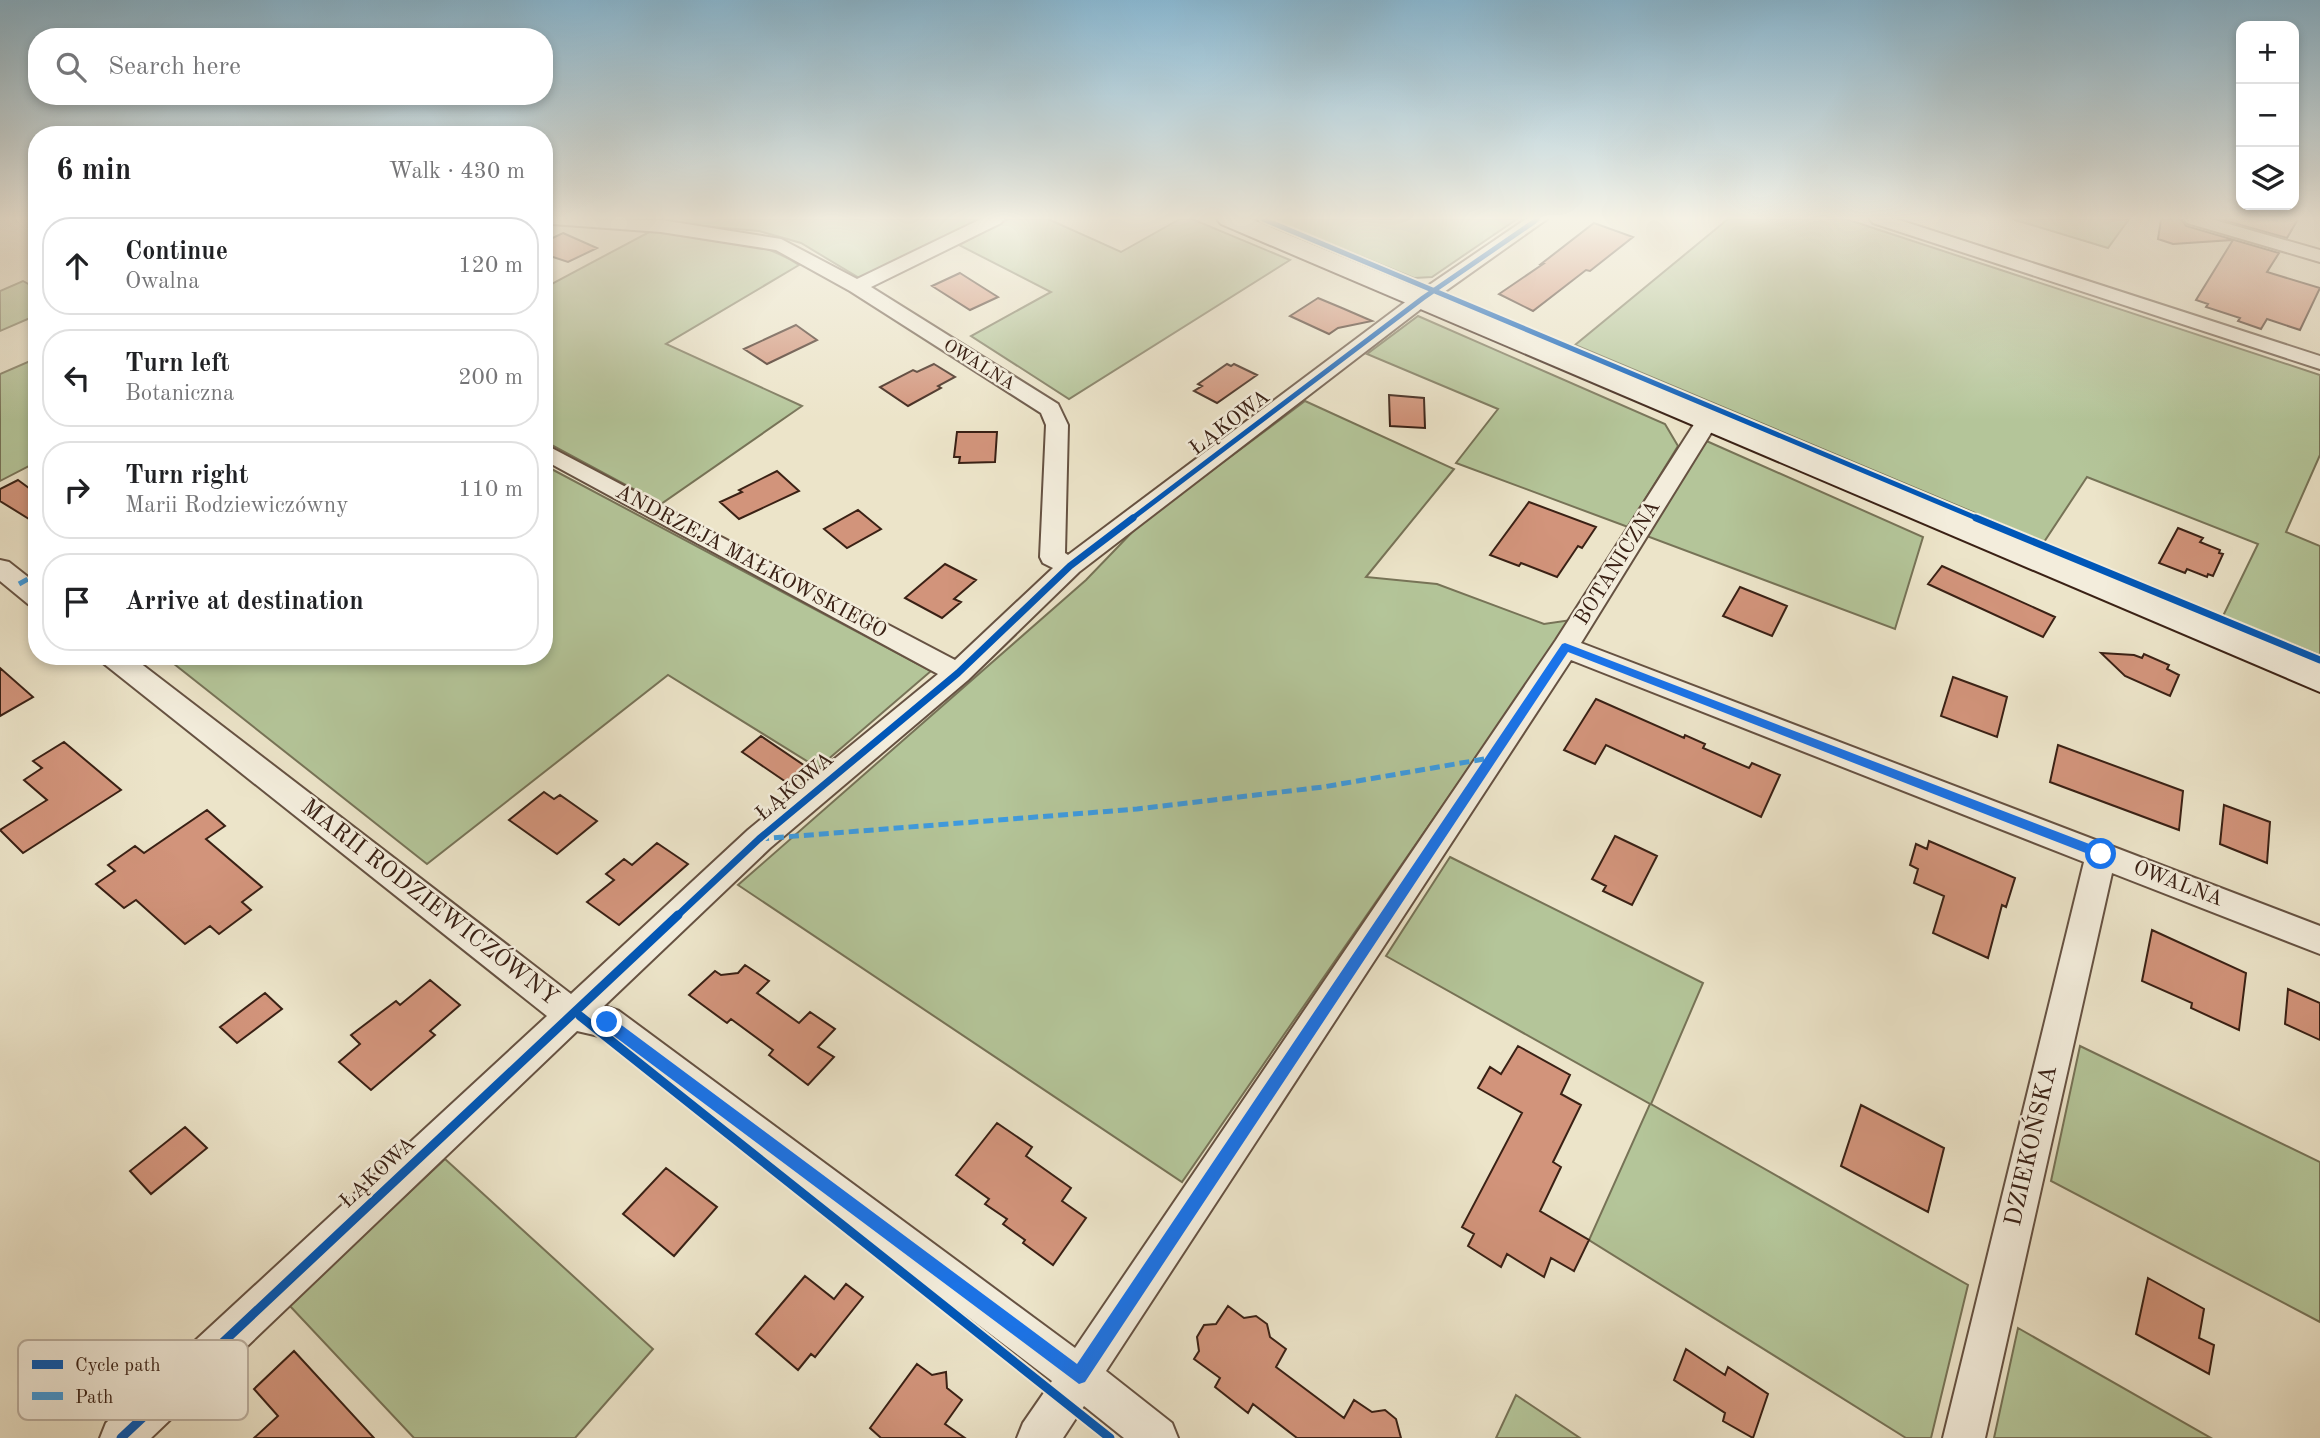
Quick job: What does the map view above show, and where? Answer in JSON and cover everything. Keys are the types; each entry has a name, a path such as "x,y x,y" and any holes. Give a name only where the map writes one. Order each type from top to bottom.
{"main road":[{"path":"1394,286 2320,678"}],"street":[{"name":"ŁĄKOWA","path":"225,1340 759,839 958,673 1070,566 1440,286"},
{"path":"2085,286 2320,363"},
{"name":"OWALNA","path":"857,287 1050,410 1057,425 1052,557 1070,566"},
{"name":"BOTANICZNA","path":"1038,1438 1565,647 1708,420"},
{"name":"ANDRZEJA MAŁKOWSKIEGO","path":"553,456 958,673"},
{"name":"OWALNA","path":"1565,647 2320,940"},
{"name":"MARII RODZIEWICZÓWNY","path":"124,665 572,1014 607,1022 1079,1376 1157,1438"},
{"name":"DZIEKOŃSKA","path":"1964,1438 2101,854"},
{"name":"ŁĄKOWA","path":"121,1438 140,1420"}],"green space":[{"path":"11,286 28,286 28,319 0,331 0,291"},
{"path":"553,286 763,286 666,344 802,406 661,504 553,446"},
{"path":"1039,286 1248,286 1069,399 971,336 1051,292"},
{"path":"1647,286 2050,286 2320,375 2320,455 2286,532 2320,546 2320,655 2223,616 2258,544 2087,477 2044,542 1575,345"},
{"path":"1418,316 1665,424 1678,446 1628,527 1456,463 1498,409 1367,354"},
{"path":"28,362 28,467 0,481 0,374"},
{"path":"1305,401 1454,469 1366,577 1437,584 1544,624 1571,620 1182,1182 738,885 1086,580 1139,525"},
{"path":"1702,439 1923,537 1895,629 1644,535"},
{"path":"553,470 931,671 818,768 668,675 427,864 175,665 553,665"},
{"path":"1450,857 1703,983 1651,1104 1968,1285 1931,1438 1906,1438 1589,1240 1650,1104 1386,956"},
{"path":"2080,1046 2320,1162 2320,1322 2051,1181"},
{"path":"445,1159 653,1349 575,1438 414,1438 289,1305"},
{"path":"2018,1328 2211,1438 1994,1438"},
{"path":"1516,1395 1580,1438 1496,1438"}],"building":[{"path":"932,286 981,286 998,297 970,310"},
{"path":"1511,286 1565,286 1533,311 1499,294"},
{"path":"2205,286 2320,288 2300,330 2267,319 2261,329 2238,321 2240,318 2206,307 2208,304 2196,300"},
{"path":"1318,298 1372,321 1338,328 1329,334 1290,316"},
{"path":"796,325 817,340 767,364 744,349"},
{"path":"934,364 955,377 908,406 880,387 913,370 917,372"},
{"path":"1227,364 1234,364 1257,375 1217,403 1194,391 1202,386 1198,384"},
{"path":"1389,395 1424,398 1425,428 1390,426"},
{"path":"957,432 997,432 995,462 959,463 960,457 954,457"},
{"path":"777,471 799,491 739,519 720,502 742,492 739,490"},
{"path":"18,480 28,487 28,518 0,501 0,489"},
{"path":"1529,502 1596,527 1582,548 1578,546 1557,577 1490,555"},
{"path":"858,510 881,529 847,548 824,529"},
{"path":"2178,528 2203,538 2200,542 2220,550 2219,553 2223,554 2213,576 2208,574 2207,577 2187,569 2185,573 2159,563"},
{"path":"945,564 976,580 954,599 961,602 942,618 905,598"},
{"path":"1942,566 2055,617 2043,637 1928,584"},
{"path":"1740,587 1787,606 1772,636 1723,616"},
{"path":"2101,653 2142,658 2144,654 2169,665 2167,669 2179,675 2170,696 2125,676"},
{"path":"0,668 33,697 0,716"},
{"path":"1953,677 2007,697 1997,737 1941,716"},
{"path":"1596,699 1684,738 1685,735 1705,744 1703,748 1749,768 1752,763 1780,775 1761,817 1606,745 1595,764 1564,750"},
{"path":"761,736 808,768 789,784 742,752"},
{"path":"64,742 121,790 23,853 0,830 47,800 24,780 42,768 33,761"},
{"path":"2058,745 2183,791 2179,830 2050,782"},
{"path":"544,792 554,799 560,795 597,821 557,854 509,820"},
{"path":"2224,805 2270,822 2267,863 2220,844"},
{"path":"207,810 225,826 206,839 262,887 242,902 251,910 219,934 210,926 185,944 136,900 124,908 96,884 115,871 108,865 135,846 144,853"},
{"path":"1615,836 1657,856 1632,905 1603,891 1606,886 1592,879"},
{"path":"1929,841 2015,878 2006,907 2002,905 1988,958 1933,933 1944,896 1914,883 1918,869 1910,865 1916,844 1927,849"},
{"path":"657,843 688,864 619,925 587,902 614,880 606,874 624,859 632,865"},
{"path":"2152,930 2246,973 2239,1030 2191,1008 2192,1003 2142,981"},
{"path":"745,965 769,981 757,993 799,1023 810,1012 835,1029 818,1047 834,1057 808,1085 769,1055 773,1050 731,1019 727,1023 689,995 715,971 721,975 738,973"},
{"path":"430,980 460,1005 430,1031 435,1035 371,1090 339,1062 360,1044 351,1035 396,1001 400,1005"},
{"path":"2288,989 2320,1003 2320,1040 2285,1024"},
{"path":"265,993 282,1009 237,1043 220,1027"},
{"path":"1518,1046 1570,1075 1561,1094 1581,1105 1553,1162 1561,1167 1540,1211 1589,1240 1574,1271 1551,1258 1544,1277 1507,1254 1501,1267 1468,1246 1474,1234 1462,1227 1522,1113 1478,1088 1490,1067 1501,1074"},
{"path":"1861,1105 1944,1148 1928,1212 1841,1166"},
{"path":"997,1123 1032,1147 1026,1156 1071,1188 1062,1201 1086,1218 1053,1265 1003,1224 1007,1219 985,1204 989,1199 956,1175"},
{"path":"185,1127 207,1148 151,1194 130,1171"},
{"path":"666,1168 717,1207 674,1256 623,1214"},
{"path":"805,1276 834,1299 846,1284 863,1297 815,1357 811,1354 798,1370 756,1334"},
{"path":"2148,1278 2204,1309 2199,1338 2214,1345 2209,1374 2136,1334"},
{"path":"1228,1306 1244,1318 1256,1316 1267,1324 1270,1337 1286,1349 1276,1367 1344,1418 1354,1400 1372,1412 1385,1410 1396,1419 1401,1438 1297,1438 1253,1404 1248,1413 1215,1387 1220,1378 1194,1359 1199,1351 1197,1337 1204,1325 1216,1324"},
{"path":"1686,1349 1725,1375 1728,1367 1768,1394 1753,1438 1723,1421 1725,1413 1674,1380"},
{"path":"294,1351 374,1438 254,1438 278,1416 254,1389"},
{"path":"917,1364 932,1375 946,1372 947,1388 962,1400 945,1424 965,1438 881,1438 870,1428"}],"marked path":[{"path":"19,584 28,579"},
{"path":"759,839 1137,809 1323,787 1490,758"}],"cycle path":[{"path":"1423,286 2320,660"},
{"path":"225,1340 759,839 958,673 1070,566 1440,286"},
{"path":"580,1016 1110,1438"},
{"path":"121,1438 140,1420"}],"route":[{"path":"607,1022 1079,1376 1565,647 2101,854"}]}
